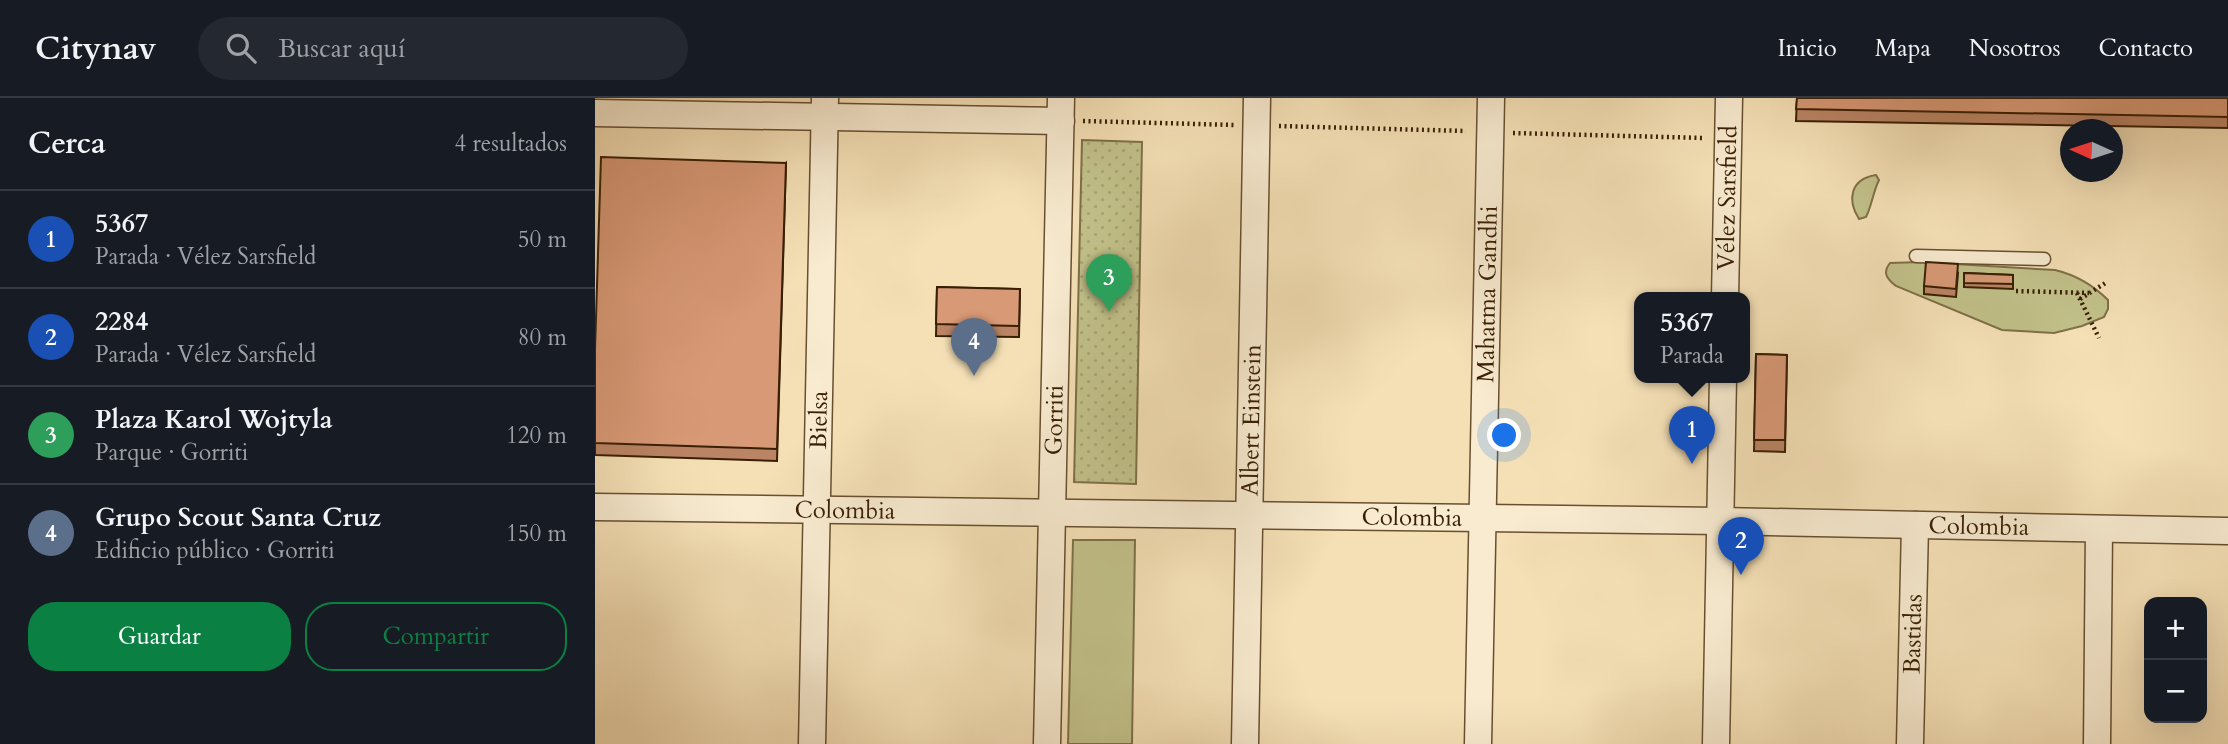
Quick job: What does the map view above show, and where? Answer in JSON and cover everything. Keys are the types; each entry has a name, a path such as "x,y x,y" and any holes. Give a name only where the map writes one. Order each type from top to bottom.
{"street":[{"name":"Albert Einstein","path":"1245,744 1257,98"},
{"name":"Mahatma Gandhi","path":"1478,744 1491,98"},
{"name":"Vélez Sarsfield","path":"1725,292 1729,98"},
{"path":"595,113 824,107 1061,109"},
{"name":"Bielsa","path":"813,744 824,107"},
{"name":"Gorriti","path":"1047,744 1061,109"},
{"path":"1716,744 1723,383"},
{"name":"Colombia","path":"595,507 1721,521 2228,531"},
{"name":"Bastidas","path":"1910,744 1915,525"},
{"path":"2097,744 2099,529"}],"lane":[{"path":"1916,256 2044,259"}],"path":[{"path":"1061,109 1256,126"},
{"path":"2080,299 2107,282"},
{"path":"2016,292 2089,293"},
{"path":"2077,293 2099,338"}],"shaded area":[{"path":"1082,140 1142,142 1136,484 1074,482"},
{"path":"1876,175 1879,180 1868,212 1866,217 1859,219 1853,205 1853,191 1861,181"},
{"path":"1921,262 2063,272 2084,281 2096,290 2108,300 2108,309 2104,317 2054,333 2002,330 1896,286 1887,276 1886,270 1890,263"},
{"path":"1073,540 1135,540 1132,744 1068,744"}],"building":[{"path":"1797,98 2228,98 2228,117 1796,109"},
{"path":"601,157 786,163 777,449 595,443"},
{"path":"1926,262 1958,264 1956,289 1924,286"},
{"path":"1964,273 2013,275 2013,284 1964,283"},
{"path":"937,287 1020,289 1019,326 936,324"},
{"path":"1756,354 1787,355 1785,440 1754,440"}],"place":[{"name":"Plaza Karol Wojtyla","path":"1109,312"},
{"name":"Grupo Scout Santa Cruz","path":"974,376"},
{"name":"5367","path":"1692,464"},
{"name":"2284","path":"1741,575"}]}
